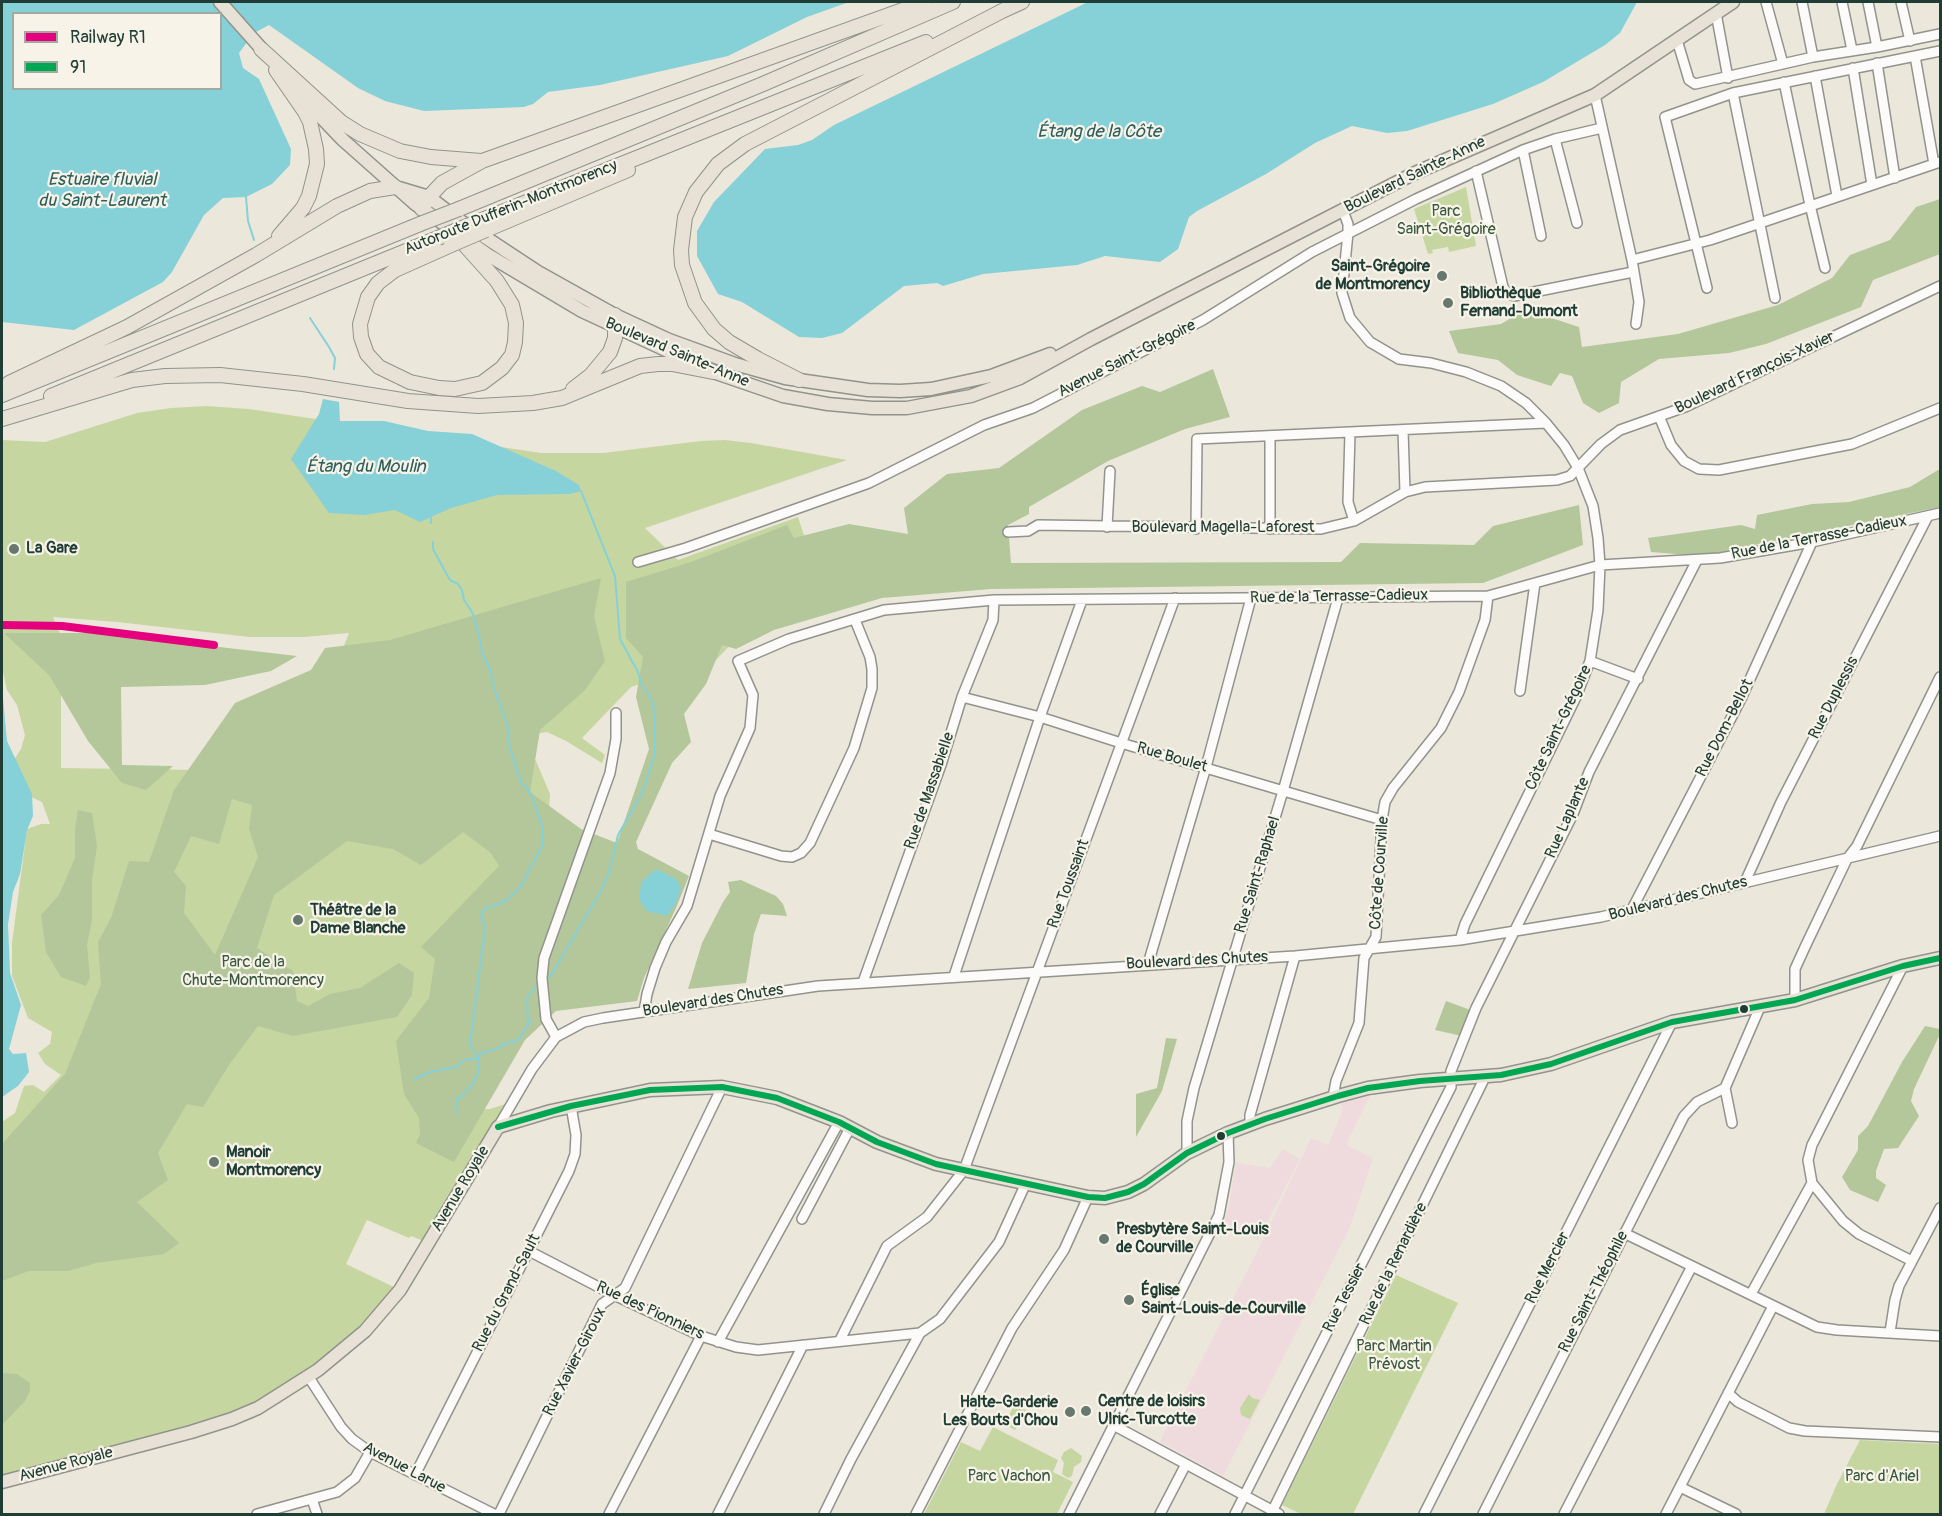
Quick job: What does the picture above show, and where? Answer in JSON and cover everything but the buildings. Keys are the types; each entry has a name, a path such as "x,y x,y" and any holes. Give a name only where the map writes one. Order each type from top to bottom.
{"highway":[{"path":"426,203 448,178 482,161 925,2"},
{"name":"Autoroute Dufferin-Montmorency","path":"2,395 762,84 953,2"},
{"path":"450,230 497,281 512,305 516,323 512,355 502,368 482,383 455,389 410,382 379,367 367,354 361,337 360,324 368,297 378,283 395,270 451,245 481,226 639,166 726,123 1022,2"},
{"path":"799,380 729,342 714,329 695,303 682,265 681,250 685,217 696,192 718,164 745,144 1006,9"},
{"path":"261,49 341,122 360,134 400,151 431,157 482,161"},
{"path":"256,255 280,235 303,208 309,196 317,164 310,122 261,49"},
{"path":"2,387 127,327 353,198 370,191 395,187"},
{"name":"Autoroute Dufferin-Montmorency","path":"2,417 438,238 481,226"},
{"path":"562,398 601,365 610,352 615,338 616,322"},
{"path":"2,417 132,380 195,374 303,384 443,405 508,405 562,398 640,366 672,364 713,372"}],"main road":[{"name":"Boulevard Sainte-Anne","path":"220,2 313,110 395,187 459,220 616,322 735,364 799,380 868,390 930,389 991,376 1091,339"},
{"name":"Boulevard Sainte-Anne","path":"426,203 450,230 537,285 616,322 713,372 750,386 808,401 872,408 907,408 971,396 1020,378 1091,339 1435,164 1594,95 1733,2"},
{"name":"Avenue Royale","path":"2,1482 232,1419 258,1408 308,1376 346,1349 365,1331 400,1290 498,1127 570,1106 650,1090 722,1087 777,1098 845,1125 877,1142 936,1164 1088,1197 1105,1198 1128,1192 1144,1184 1187,1154 1228,1133 1333,1097 1368,1088 1420,1081 1485,1077 1551,1064 1672,1022 1795,1000 1903,966 1941,958"}],"street":[{"path":"1766,2 1783,64"},
{"path":"1802,2 1813,57"},
{"path":"1842,2 1852,50"},
{"path":"1868,2 1877,47"},
{"path":"1901,2 1910,41"},
{"path":"1716,13 1728,78"},
{"path":"1677,40 1691,83 1695,84 1813,57 1941,34"},
{"path":"1707,288 1665,117 1733,93 1941,51"},
{"path":"1632,260 1695,244 1937,163 1915,56"},
{"path":"1877,63 1894,178"},
{"path":"1853,68 1872,185"},
{"path":"1815,76 1837,196"},
{"path":"1784,82 1826,268"},
{"path":"1733,93 1775,298"},
{"path":"1594,95 1632,260 1639,302 1636,324"},
{"name":"Avenue Saint-Grégoire","path":"638,562 686,548 869,483 984,425 1033,408 1203,320 1312,252 1476,171 1523,150 1555,139 1602,128"},
{"path":"1555,139 1577,223"},
{"path":"1523,150 1541,236"},
{"path":"1476,171 1501,279 1507,293 1515,296 1633,272"},
{"name":"Côte Saint-Grégoire","path":"1343,211 1348,224 1348,233 1342,293 1350,318 1370,342 1399,359 1431,363 1466,372 1501,386 1526,403 1564,445 1578,468 1593,506 1600,565 1598,610 1590,661 1576,697 1465,924 1460,940"},
{"name":"Boulevard François-Xavier","path":"1578,468 1609,437 1620,430 1685,407 1941,286"},
{"path":"1659,416 1671,445 1684,461 1699,469 1719,470 1852,444 1941,408"},
{"path":"1196,529 1197,439 1350,434 1546,423"},
{"path":"1403,430 1405,492"},
{"path":"1350,434 1348,502 1354,521"},
{"path":"1270,436 1270,530"},
{"name":"Boulevard Magella-Laforest","path":"1008,532 1028,531 1038,525 1321,529 1354,521 1405,492 1425,487 1557,480 1570,476 1578,468"},
{"name":"Boulevard Magella-Laforest","path":"1107,527 1110,471"},
{"name":"Rue de la Terrasse-Cadieux","path":"709,834 720,796 750,728 753,711 753,695 738,661 789,639 884,610 994,600 1488,596 1600,565 1720,558 1812,542 1941,513"},
{"name":"Rue Duplessis","path":"1745,882 1781,802 1928,516"},
{"name":"Rue Dom-Bellot","path":"1631,911 1741,699 1812,542"},
{"name":"Rue Laplante","path":"1451,1080 1451,1071 1476,1008 1573,814 1589,772 1697,560"},
{"path":"1520,691 1535,583"},
{"name":"Côte de Courville","path":"1333,1097 1336,1081 1359,1023 1364,958 1376,937 1385,802 1393,788 1441,728 1459,692 1485,620 1488,596"},
{"name":"Rue Toussaint","path":"840,1340 887,1246 927,1217 964,1170 1175,598"},
{"path":"1148,964 1206,767 1251,598"},
{"name":"Rue Saint-Raphael","path":"1187,1154 1187,1121 1194,1088 1338,598"},
{"name":"Rue de Massabielle","path":"863,982 941,765 962,697 993,620 994,600"},
{"path":"954,976 1082,600"},
{"path":"644,1012 655,968 666,942 687,906 709,834 781,856 792,857 801,853 810,843 854,748 872,688 870,657 855,620"},
{"path":"1590,661 1638,679"},
{"path":"1795,1000 1795,969 1847,859 1857,846 1941,677"},
{"name":"Rue Boulet","path":"962,697 1041,717 1382,820"},
{"path":"556,1037 546,1019 542,978 544,958 610,773 616,739 616,713"},
{"name":"Boulevard des Chutes","path":"498,1127 532,1069 556,1037 584,1022 818,986 1295,956 1460,940 1631,911 1941,836"},
{"path":"1250,1125 1250,1115 1295,956"},
{"path":"1903,966 1812,1145 1808,1160 1812,1182 1844,1221 1859,1234 1912,1261"},
{"path":"1731,1123 1725,1088 1760,1007"},
{"name":"Rue Mercier","path":"1424,1515 1672,1022"},
{"name":"Rue de la Renardière","path":"1274,1513 1485,1077"},
{"name":"Rue Tessier","path":"1235,1515 1451,1087 1451,1080"},
{"name":"Rue Xavier-Giroux","path":"496,1515 602,1304 625,1288 722,1087"},
{"name":"Rue Saint-Théophile","path":"1483,1515 1684,1116 1697,1102 1725,1088"},
{"name":"Rue du Grand-Sault","path":"415,1475 569,1171 575,1154 576,1135 570,1106"},
{"path":"802,1219 845,1125"},
{"path":"718,1342 845,1125"},
{"path":"1069,1515 1219,1215 1229,1162 1228,1133"},
{"path":"1751,1294 1812,1182"},
{"path":"824,1515 851,1459 920,1333 940,1319 999,1242 1026,1183"},
{"path":"916,1515 1012,1328 1064,1250 1088,1197"},
{"path":"1890,1332 1897,1293 1941,1208"},
{"path":"1624,1233 1817,1327 1941,1336"},
{"name":"Rue des Pionniers","path":"529,1251 701,1336 736,1347 758,1350 920,1333"},
{"path":"1564,1515 1692,1266"},
{"path":"1666,1515 1773,1306"},
{"path":"609,1515 701,1336"},
{"path":"718,1515 803,1345"},
{"name":"Avenue Larue","path":"308,1376 341,1427 352,1439 370,1452 496,1515"},
{"path":"1728,1393 1738,1402 1788,1428 1805,1431 1941,1437"},
{"path":"1115,1426 1274,1513"},
{"path":"257,1515 337,1492 355,1478 370,1452"},
{"path":"1160,1515 1186,1464"},
{"path":"1680,1487 1736,1515"},
{"path":"312,1499 317,1515"}],"shaded area":[{"path":"1372,1091 1346,1145 1373,1158 1350,1227 1223,1476 1160,1441 1258,1250 1311,1138 1328,1145 1342,1113 1342,1100"},
{"path":"1283,1149 1300,1159 1258,1240 1224,1222 1229,1207 1236,1163 1270,1168"}],"green space":[{"name":"Parc Saint-Grégoire","path":"1466,187 1476,246 1449,252 1448,247 1432,250 1433,253 1428,254 1414,209"},
{"path":"1940,199 1940,254 1873,280 1861,307 1766,344 1729,353 1659,359 1621,382 1619,403 1599,413 1583,403 1572,376 1560,373 1551,386 1517,375 1498,360 1458,353 1449,331 1501,324 1516,315 1539,314 1579,327 1582,347 1678,334 1778,305 1832,278 1850,255 1890,240 1916,207"},
{"path":"1213,369 1230,417 1185,429 1108,461 1029,507 1029,514 1008,525 1011,563 1341,562 1360,543 1474,545 1493,526 1579,505 1583,545 1483,583 991,589 882,598 774,630 736,649 722,645 706,684 684,714 691,742 672,763 636,842 638,849 689,876 644,978 637,1001 556,1011 525,1040 454,1162 416,1143 420,1134 419,1118 404,1094 396,1041 429,998 435,959 421,947 499,866 491,853 463,832 421,865 393,849 347,841 274,895 257,948 293,971 297,1001 308,1006 330,994 360,988 399,963 414,973 412,995 397,1017 293,1036 258,1026 229,1065 203,1107 187,1104 158,1153 168,1180 137,1202 179,1243 164,1254 96,1263 68,1271 29,1271 2,1281 2,1144 65,1074 101,984 98,942 111,918 129,861 149,862 174,790 235,703 311,670 325,648 390,640 601,578 594,616 605,661 585,690 540,730 530,792 581,829 617,843 649,749 636,697 643,657 626,638 626,582 691,562 787,525 794,538 849,524 908,534 904,508 947,474 999,468 1082,410 1142,386 1160,392","holes":["232,799 252,805 249,829 258,857 215,955 184,913 186,886 174,872 191,836 219,844"]},
{"name":"Parc de la Chute-Montmorency","path":"206,406 249,409 541,453 603,453 725,440 847,460 645,528 678,560 798,517 808,548 818,546 827,614 790,621 738,637 715,661 631,687 582,738 605,755 602,763 547,732 518,737 536,761 550,794 549,810 440,1112 490,1109 512,1102 429,1243 411,1236 409,1238 367,1220 346,1264 400,1290 365,1331 258,1408 2,1482 2,1122 15,1113 24,1086 33,1085 44,1092 61,1075 45,1064 38,1053 50,1044 52,1032 28,1018 12,976 12,943 27,829 41,824 50,824 42,802 23,793 12,763 21,749 25,735 17,705 7,690 2,667 2,440 45,442 137,413","holes":["53,617 250,637 304,637 349,633 341,653 339,669 200,770 61,768 61,636"]},
{"path":"1940,470 1940,507 1701,556 1651,552 1648,538 1741,525 1755,529 1757,515 1812,504 1849,502 1910,487"},
{"path":"4,633 99,633 297,656 271,671 205,685 121,687 122,765 173,766 146,790 122,783 88,741 49,675"},
{"path":"78,810 92,813 97,846 92,880 92,920 87,945 90,978 86,986 61,977 46,952 41,915 59,895 75,858 75,828"},
{"path":"741,880 776,896 783,904 787,916 761,914 754,934 746,983 688,989 702,943 730,892 728,882"},
{"path":"1446,1001 1473,1011 1462,1036 1435,1030"},
{"path":"1925,1026 1940,1029 1940,1034 1914,1089 1911,1101 1919,1116 1898,1148 1884,1149 1876,1171 1876,1178 1886,1185 1878,1202 1850,1190 1842,1177 1858,1150 1858,1136 1868,1126 1902,1062"},
{"path":"1166,1038 1177,1039 1162,1091 1136,1137 1136,1094 1157,1088"},
{"name":"Parc Martin Prévost","path":"1396,1275 1458,1303 1353,1514 1301,1514 1282,1505"},
{"path":"2,1373 17,1374 30,1383 30,1390 25,1401 2,1425"},
{"path":"1249,1394 1252,1398 1260,1400 1250,1419 1241,1415 1240,1408"},
{"path":"1015,1404 1026,1410 1015,1430 1004,1424"},
{"name":"Parc Vachon","path":"993,1427 1058,1460 1053,1472 1073,1482 1057,1514 924,1514 961,1442 980,1451"},
{"name":"Parc d'Ariel","path":"1860,1440 1940,1444 1940,1514 1824,1514"},
{"path":"1071,1448 1082,1456 1081,1462 1074,1467 1072,1476 1068,1478 1062,1474 1064,1463 1061,1458 1064,1452"}],"water":[{"name":"Estuaire fluvial du Saint-Laurent","path":"2,2 849,2 807,17 728,56 600,85 548,92 533,104 524,107 424,111 385,101 358,88 269,25 254,33 239,53 243,68 259,79 291,149 290,165 272,184 246,197 223,198 204,215 172,272 163,282 74,330 2,322"},
{"name":"Étang de la Côte","path":"1088,2 1637,2 1620,33 1605,45 1543,82 1493,104 1407,131 1387,133 1352,126 1315,143 1266,174 1189,217 1178,249 1160,262 1105,256 1077,265 983,274 943,286 937,283 904,286 842,333 822,338 799,337 742,302 718,294 697,256 697,231 714,202 765,149 798,145 812,140 834,125"},
{"name":"Étang du Moulin","path":"323,399 339,402 340,421 384,421 428,431 472,434 556,471 579,485 581,491 570,494 497,495 451,508 420,522 395,510 364,515 329,513 291,459 319,414"},
{"path":"2,688 7,741 32,794 33,816 27,830 20,874 13,892 8,924 10,973 21,1005 9,1049 13,1054 26,1053 29,1072 18,1086 2,1097"},
{"path":"656,869 676,879 681,888 676,903 667,916 647,911 639,900 641,883"}],"waterway":[{"path":"246,197 248,221 254,240"},
{"path":"310,318 335,358 334,369"},
{"path":"549,977 601,891 609,873 618,835 642,793 655,754 655,712 650,696 642,686 638,672 620,639 615,576 581,491"},
{"path":"431,518 431,523"},
{"path":"433,542 433,549 446,573 450,580 458,584 472,612 482,653 491,672 492,682 509,729 509,746 521,782 530,792 543,828 543,844 520,888 504,902 484,909 481,915 485,928 471,1038 471,1046 478,1058 479,1072 472,1085 457,1099 456,1113"},
{"path":"530,1022 528,1025 527,998 536,986"},
{"path":"414,1079 433,1071 456,1067 464,1060 478,1058 481,1053 513,1042 519,1039 528,1025"}],"rail line":[{"name":"R1","path":"2,625 62,626 214,645"}],"transit line":[{"name":"91","path":"498,1127 571,1106 650,1090 722,1087 777,1098 839,1122 877,1142 936,1164 1088,1197 1105,1198 1128,1192 1144,1184 1187,1153 1228,1133 1338,1096 1368,1088 1420,1081 1501,1075 1551,1064 1672,1022 1795,1000 1903,966 1940,958"}],"place":[{"name":"Saint-Grégoire de Montmorency","path":"1442,276"},
{"name":"Bibliothèque Fernand-Dumont","path":"1448,303"},
{"name":"La Gare","path":"14,549"},
{"name":"Théâtre de la Dame Blanche","path":"298,920"},
{"name":"Manoir Montmorency","path":"214,1162"},
{"name":"Presbytère Saint-Louis de Courville","path":"1104,1239"},
{"name":"Église Saint-Louis-de-Courville","path":"1129,1300"},
{"name":"Centre de loisirs Ulric-Turcotte","path":"1086,1411"},
{"name":"Halte-Garderie Les Bouts d'Chou","path":"1070,1412"}]}
